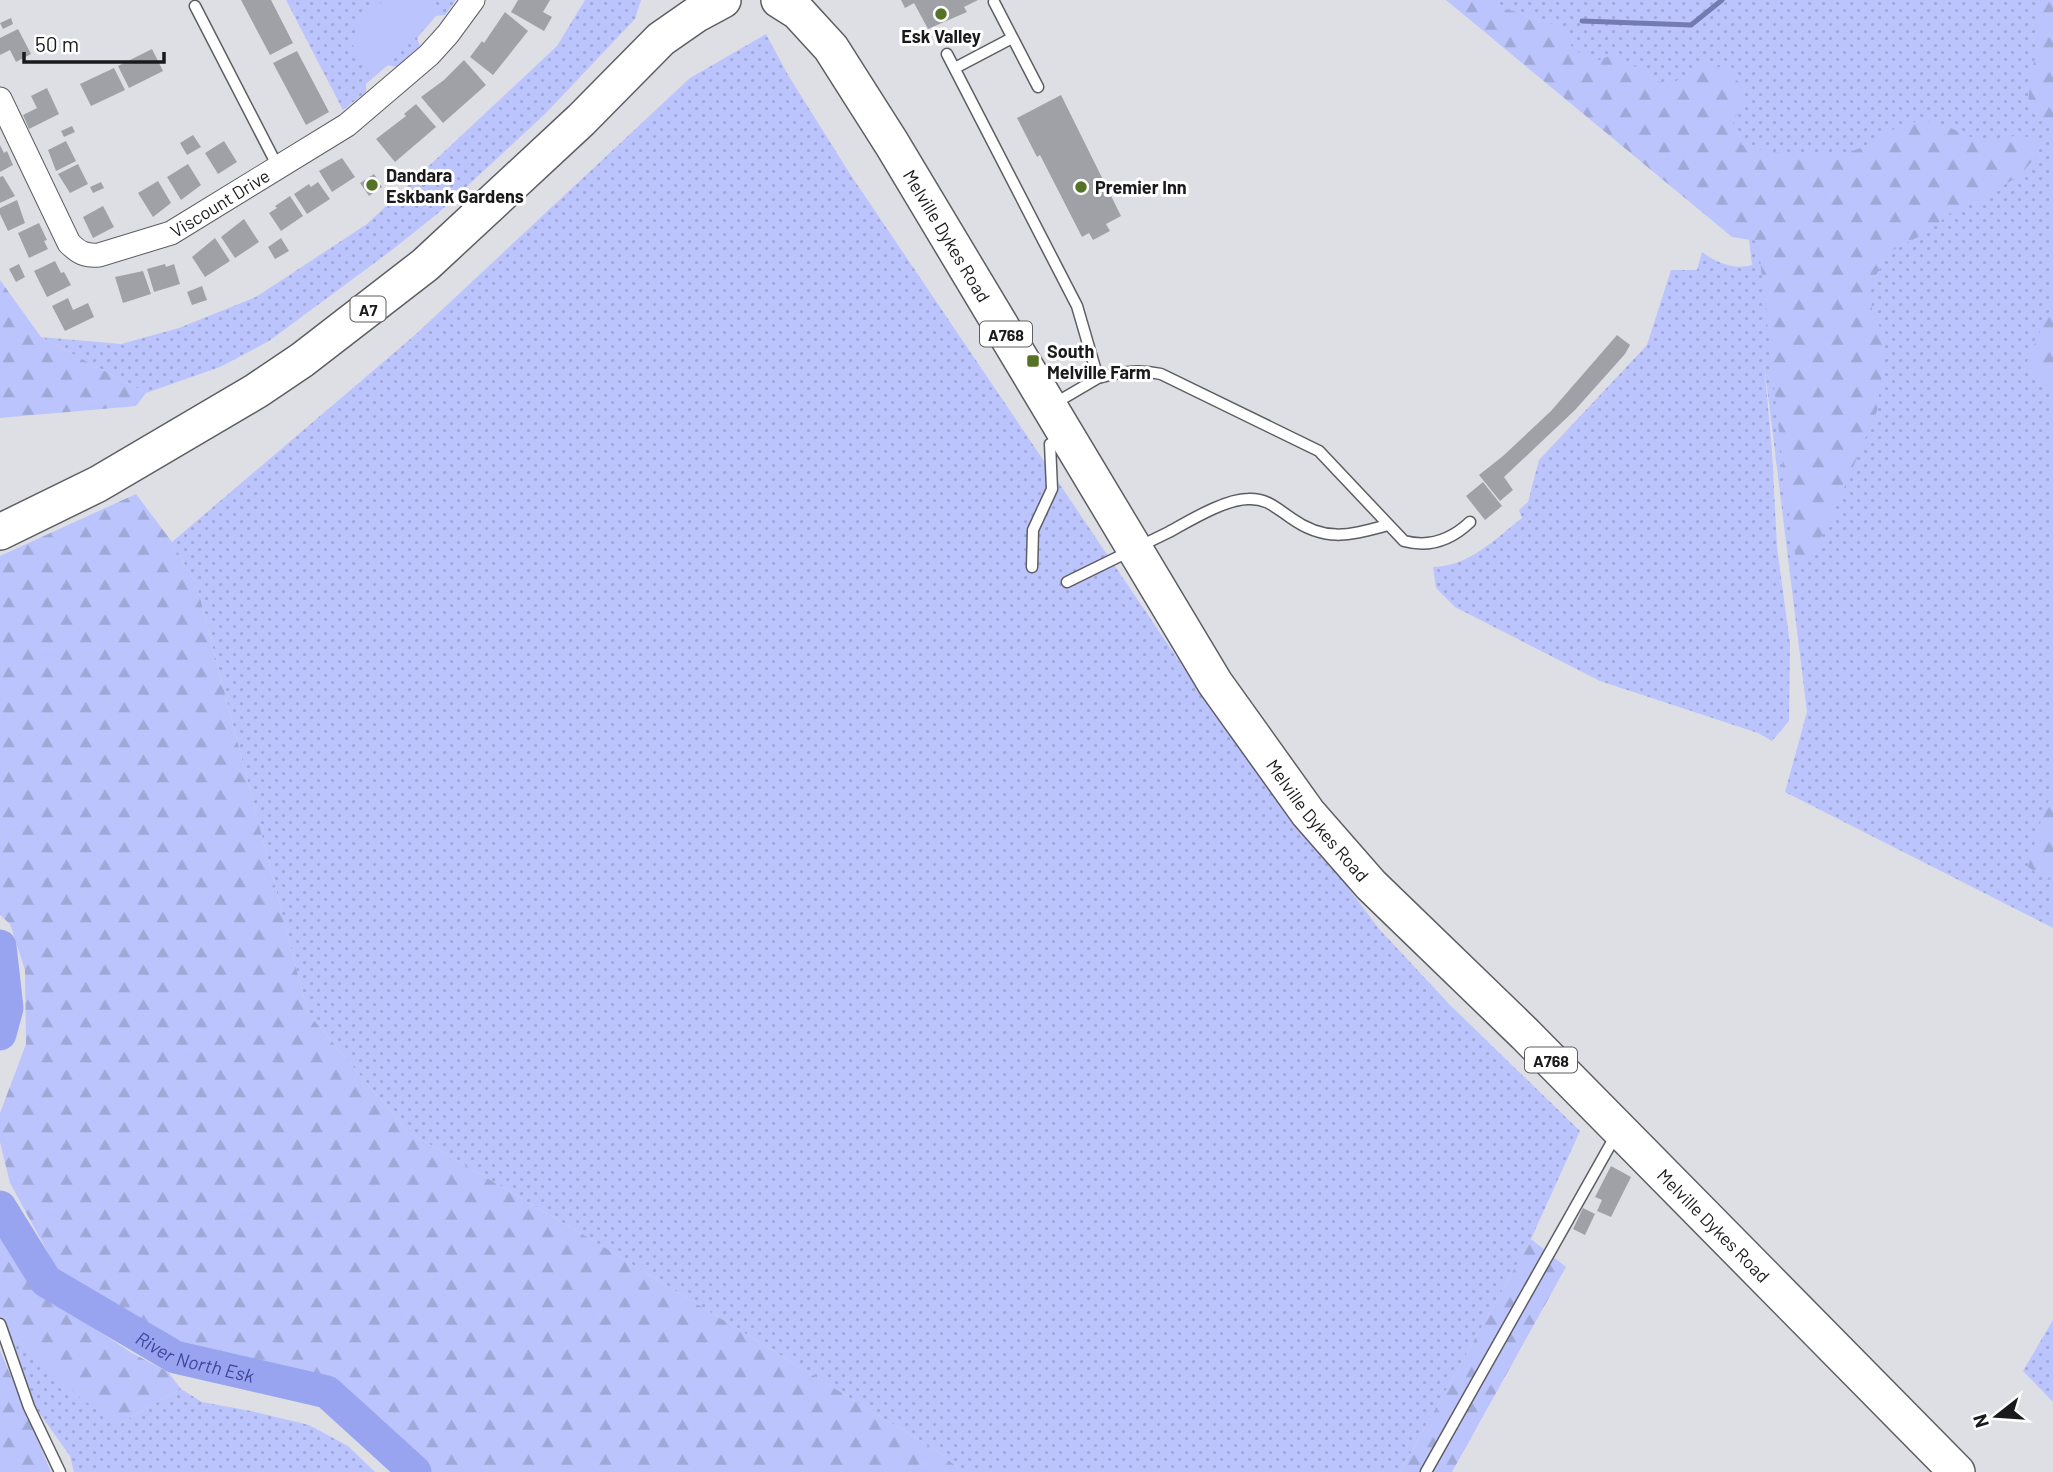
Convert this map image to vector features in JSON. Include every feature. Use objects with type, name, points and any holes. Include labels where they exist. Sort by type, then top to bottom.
[{"type":"main road","name":"A7","points":[[661,39],[682,0]]},
{"type":"main road","name":"A7","points":[[15,525],[98,484],[191,430],[302,360],[425,265],[581,120],[661,39],[723,0]]},
{"type":"main road","name":"Melville Dykes Road","points":[[779,0],[798,12],[831,48],[892,144],[1215,683],[1308,813],[1371,885],[1525,1034],[1957,1472]]},
{"type":"main road","name":"Melville Dykes Road","points":[[817,0],[831,48]]},
{"type":"street","name":"Viscount Drive","points":[[0,99],[69,243],[87,256],[99,255],[171,233],[347,125],[391,90],[442,41],[472,0]]},
{"type":"lane","points":[[993,2],[1038,87]]},
{"type":"lane","points":[[195,6],[278,167]]},
{"type":"lane","points":[[955,68],[1012,38]]},
{"type":"lane","points":[[947,54],[1077,306],[1098,378]]},
{"type":"lane","points":[[1032,567],[1033,530],[1052,489],[1050,444],[1058,421],[1098,378],[1121,372],[1143,370],[1161,374],[1319,451],[1404,541],[1416,544],[1440,541],[1455,536],[1470,522]]},
{"type":"lane","points":[[1067,582],[1226,505],[1247,498],[1271,502],[1307,528],[1324,533],[1345,536],[1388,525]]},
{"type":"lane","points":[[1426,1472],[1618,1130]]},
{"type":"lane","points":[[0,1324],[29,1407],[60,1472]]},
{"type":"green space","points":[[286,0],[456,0],[445,15],[436,16],[417,38],[420,46],[397,67],[388,65],[366,84],[366,92],[343,110]]},
{"type":"green space","points":[[384,0],[431,0],[433,13],[413,38],[375,71],[366,66],[352,44],[357,25]]},
{"type":"green space","points":[[585,0],[641,0],[635,19],[545,114],[437,214],[269,341],[220,367],[146,393],[41,337],[121,344],[179,328],[256,297],[367,224],[557,46]]},
{"type":"green space","points":[[1446,0],[1492,0],[1504,9],[1540,17],[1560,29],[1573,48],[1594,62],[1615,54],[1668,87],[1699,64],[1724,68],[1746,89],[1732,127],[1742,145],[1754,148],[1817,155],[1846,152],[1866,146],[1904,125],[1921,121],[1940,124],[1984,141],[1996,142],[2016,136],[2035,138],[2035,158],[2019,176],[1976,202],[1954,210],[1929,231],[1890,252],[1871,283],[1872,310],[1884,336],[1877,411],[1832,516],[1808,562],[1800,566],[1795,554],[1758,241],[1732,237]]},
{"type":"green space","points":[[1469,0],[2053,0],[2053,928],[1785,792],[1807,712],[1764,363],[1777,547],[1790,644],[1789,721],[1772,741],[1758,733],[1600,681],[1455,607],[1436,588],[1433,567],[1470,557],[1522,518],[1519,510],[1528,502],[1539,460],[1647,345],[1671,270],[1697,270],[1702,252],[1726,264],[1738,267],[1752,265],[1748,231]]},
{"type":"green space","points":[[2037,0],[2053,0],[2053,121],[2045,125],[2028,108],[2030,77],[2037,51]]},
{"type":"green space","points":[[766,34],[788,75],[850,174],[1198,689],[1380,930],[1450,1005],[1580,1131],[1531,1239],[1400,1472],[963,1472],[937,1451],[589,1238],[407,1131],[308,1013],[197,586],[172,542],[415,335],[690,78]]},
{"type":"green space","points":[[0,280],[41,337],[146,393],[136,406],[0,418]]},
{"type":"green space","points":[[2053,303],[2053,392],[2047,383],[2033,372],[2027,361]]},
{"type":"green space","points":[[136,494],[172,542],[197,586],[308,1013],[407,1131],[589,1238],[937,1451],[963,1472],[432,1472],[330,1382],[245,1358],[178,1347],[109,1311],[58,1271],[10,1183],[0,1142],[0,1113],[26,1044],[25,970],[10,924],[0,915],[0,556]]},
{"type":"green space","points":[[2053,790],[2053,879],[2047,880],[2028,867],[2041,820]]},
{"type":"green space","points":[[0,1226],[20,1265],[48,1298],[132,1353],[168,1372],[181,1389],[121,1423],[84,1401],[20,1341],[0,1334]]},
{"type":"green space","points":[[1531,1239],[1566,1267],[1452,1472],[1400,1472]]},
{"type":"green space","points":[[2053,1320],[2053,1402],[2023,1371]]},
{"type":"green space","points":[[10,1337],[20,1341],[121,1423],[181,1389],[202,1402],[309,1425],[348,1446],[375,1472],[74,1472],[70,1456],[35,1407]]},
{"type":"green space","points":[[0,1350],[51,1472],[0,1472]]},
{"type":"building","points":[[241,0],[271,0],[293,43],[270,55]]},
{"type":"building","points":[[518,0],[550,0],[543,12],[552,17],[544,31],[511,12]]},
{"type":"building","name":"Esk Valley","points":[[901,0],[978,0],[964,7],[967,12],[928,29],[914,3],[905,8]]},
{"type":"building","points":[[505,12],[528,31],[493,75],[470,57],[482,41],[484,43]]},
{"type":"building","points":[[11,18],[13,24],[3,29],[0,23]]},
{"type":"building","points":[[18,29],[31,54],[16,62],[10,50],[0,55],[0,38]]},
{"type":"building","points":[[152,49],[163,71],[129,88],[118,66]]},
{"type":"building","points":[[297,51],[329,112],[306,125],[273,63]]},
{"type":"building","points":[[464,60],[486,85],[443,123],[421,97],[444,80]]},
{"type":"building","points":[[114,68],[125,90],[91,106],[80,84]]},
{"type":"building","points":[[47,88],[59,114],[29,129],[23,115],[37,108],[31,96]]},
{"type":"building","name":"Premier Inn","points":[[1061,95],[1121,216],[1106,224],[1110,231],[1093,240],[1089,233],[1082,237],[1040,155],[1037,157],[1017,118]]},
{"type":"building","points":[[416,104],[436,127],[395,162],[376,139],[406,116],[404,114]]},
{"type":"building","points":[[72,126],[75,132],[64,137],[61,131]]},
{"type":"building","points":[[193,135],[201,147],[187,155],[180,143]]},
{"type":"building","points":[[66,141],[76,161],[56,171],[48,150]]},
{"type":"building","points":[[224,141],[237,162],[218,174],[205,153]]},
{"type":"building","points":[[0,145],[4,153],[7,151],[13,165],[0,172]]},
{"type":"building","points":[[342,158],[355,177],[332,192],[319,171]]},
{"type":"building","points":[[78,164],[88,184],[70,193],[58,174]]},
{"type":"building","points":[[188,164],[201,185],[181,200],[167,177]]},
{"type":"building","points":[[374,174],[382,187],[369,196],[360,183]]},
{"type":"building","points":[[3,176],[15,196],[0,203],[0,177]]},
{"type":"building","points":[[158,181],[171,203],[153,217],[138,193]]},
{"type":"building","points":[[101,182],[104,188],[93,193],[90,187]]},
{"type":"building","points":[[318,182],[330,199],[307,214],[294,194],[309,184],[311,187]]},
{"type":"building","points":[[290,196],[303,216],[281,231],[269,213]]},
{"type":"building","points":[[17,200],[25,223],[8,231],[0,208]]},
{"type":"building","points":[[103,206],[114,227],[93,238],[83,217]]},
{"type":"building","points":[[244,219],[259,242],[235,258],[221,237]]},
{"type":"building","points":[[39,223],[48,249],[29,258],[18,233]]},
{"type":"building","points":[[215,238],[230,261],[205,277],[192,257]]},
{"type":"building","points":[[281,238],[289,251],[275,259],[268,247]]},
{"type":"building","points":[[55,261],[71,285],[47,297],[34,271]]},
{"type":"building","points":[[19,264],[25,277],[16,282],[9,269]]},
{"type":"building","points":[[165,264],[166,267],[174,264],[180,284],[154,292],[147,269]]},
{"type":"building","points":[[143,271],[151,294],[123,303],[115,277]]},
{"type":"building","points":[[202,286],[207,300],[192,305],[187,292]]},
{"type":"building","points":[[68,298],[73,310],[88,303],[94,317],[65,331],[52,306]]},
{"type":"building","points":[[1617,335],[1630,345],[1625,354],[1575,410],[1504,477],[1513,490],[1500,501],[1479,475],[1551,411]]},
{"type":"building","points":[[1483,482],[1502,506],[1485,520],[1466,496]]},
{"type":"building","points":[[1611,1166],[1631,1177],[1611,1217],[1597,1211],[1602,1200],[1595,1197]]},
{"type":"building","points":[[1583,1208],[1595,1214],[1585,1235],[1573,1229]]},
{"type":"waterway","points":[[1582,21],[1691,25],[1722,0]]},
{"type":"waterway","name":"River North Esk","points":[[0,946],[7,1008],[0,1034]]},
{"type":"waterway","name":"River North Esk","points":[[0,1207],[46,1281],[175,1357],[327,1392],[415,1472]]},
{"type":"place","name":"Esk Valley","points":[[941,14]]},
{"type":"place","name":"Dandara Eskbank Gardens","points":[[372,185]]},
{"type":"place","name":"Premier Inn","points":[[1081,187]]},
{"type":"place","name":"South Melville Farm","points":[[1033,361]]}]
